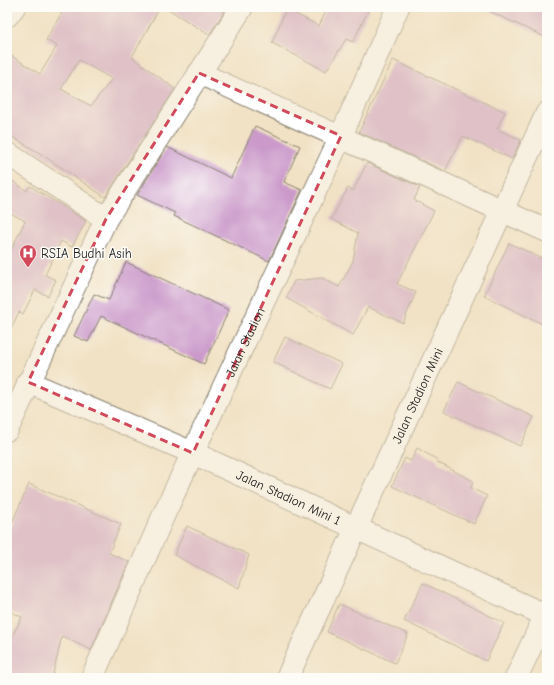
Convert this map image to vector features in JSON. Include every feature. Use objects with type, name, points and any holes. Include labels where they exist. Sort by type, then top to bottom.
[{"type":"street","points":[[7,16],[14,7]]},
{"type":"street","points":[[7,430],[28,382],[106,220],[199,72],[242,7]]},
{"type":"street","name":"Jalan Stadion","points":[[92,678],[193,452],[341,136],[398,7]]},
{"type":"street","points":[[199,72],[547,231]]},
{"type":"street","name":"Jalan Stadion Mini","points":[[287,678],[547,113]]},
{"type":"street","points":[[7,153],[106,220]]},
{"type":"street","name":"Jalan Stadion Mini 1","points":[[28,382],[193,452],[355,528],[546,614]]},
{"type":"street","points":[[516,678],[546,614]]},
{"type":"highlighted area","points":[[199,73],[341,136],[193,453],[28,382],[106,219]]},
{"type":"building","points":[[65,7],[160,7],[132,57],[175,89],[105,197],[38,152],[7,134],[7,105],[13,95],[7,92],[7,53],[40,74],[57,46],[46,40]],"holes":[[[79,60],[112,79],[91,106],[61,89]]]},
{"type":"building","points":[[165,7],[227,7],[209,35]]},
{"type":"building","points":[[328,7],[370,7],[353,42],[346,39],[326,71],[272,43],[286,9],[319,26]]},
{"type":"building","points":[[480,7],[547,7],[547,38]]},
{"type":"building","points":[[393,60],[505,112],[497,129],[521,140],[512,159],[463,136],[445,171],[359,132]]},
{"type":"building","points":[[255,126],[300,146],[284,182],[302,190],[269,261],[174,216],[175,213],[137,195],[167,147],[231,178]]},
{"type":"building","points":[[367,163],[420,187],[414,200],[434,211],[397,284],[416,292],[403,323],[368,307],[353,335],[286,298],[294,281],[322,278],[339,287],[353,261],[358,233],[331,219],[348,188],[353,191]]},
{"type":"building","points":[[7,177],[27,191],[30,186],[86,221],[72,247],[61,241],[45,275],[56,280],[48,296],[35,290],[23,314],[19,312],[7,337],[7,259],[25,221],[7,211]]},
{"type":"building","points":[[509,243],[547,261],[547,326],[484,296]]},
{"type":"building","points":[[126,262],[229,310],[204,364],[101,316],[88,342],[74,336],[94,294],[109,300]]},
{"type":"building","points":[[285,337],[342,364],[330,389],[273,362]]},
{"type":"building","points":[[458,382],[534,417],[520,446],[444,411]]},
{"type":"building","points":[[417,448],[438,460],[437,462],[473,481],[471,488],[487,496],[474,524],[392,486],[405,458],[411,461]]},
{"type":"building","points":[[29,484],[121,524],[109,553],[129,562],[91,650],[62,636],[52,678],[7,678],[7,646],[22,617],[7,610],[7,534]]},
{"type":"building","points":[[187,526],[249,555],[239,588],[174,555]]},
{"type":"building","points":[[423,583],[504,623],[486,661],[404,621]]},
{"type":"building","points":[[339,604],[408,634],[395,663],[327,632]]},
{"type":"place","name":"RSIA Budhi Asih","points":[[28,268]]}]
